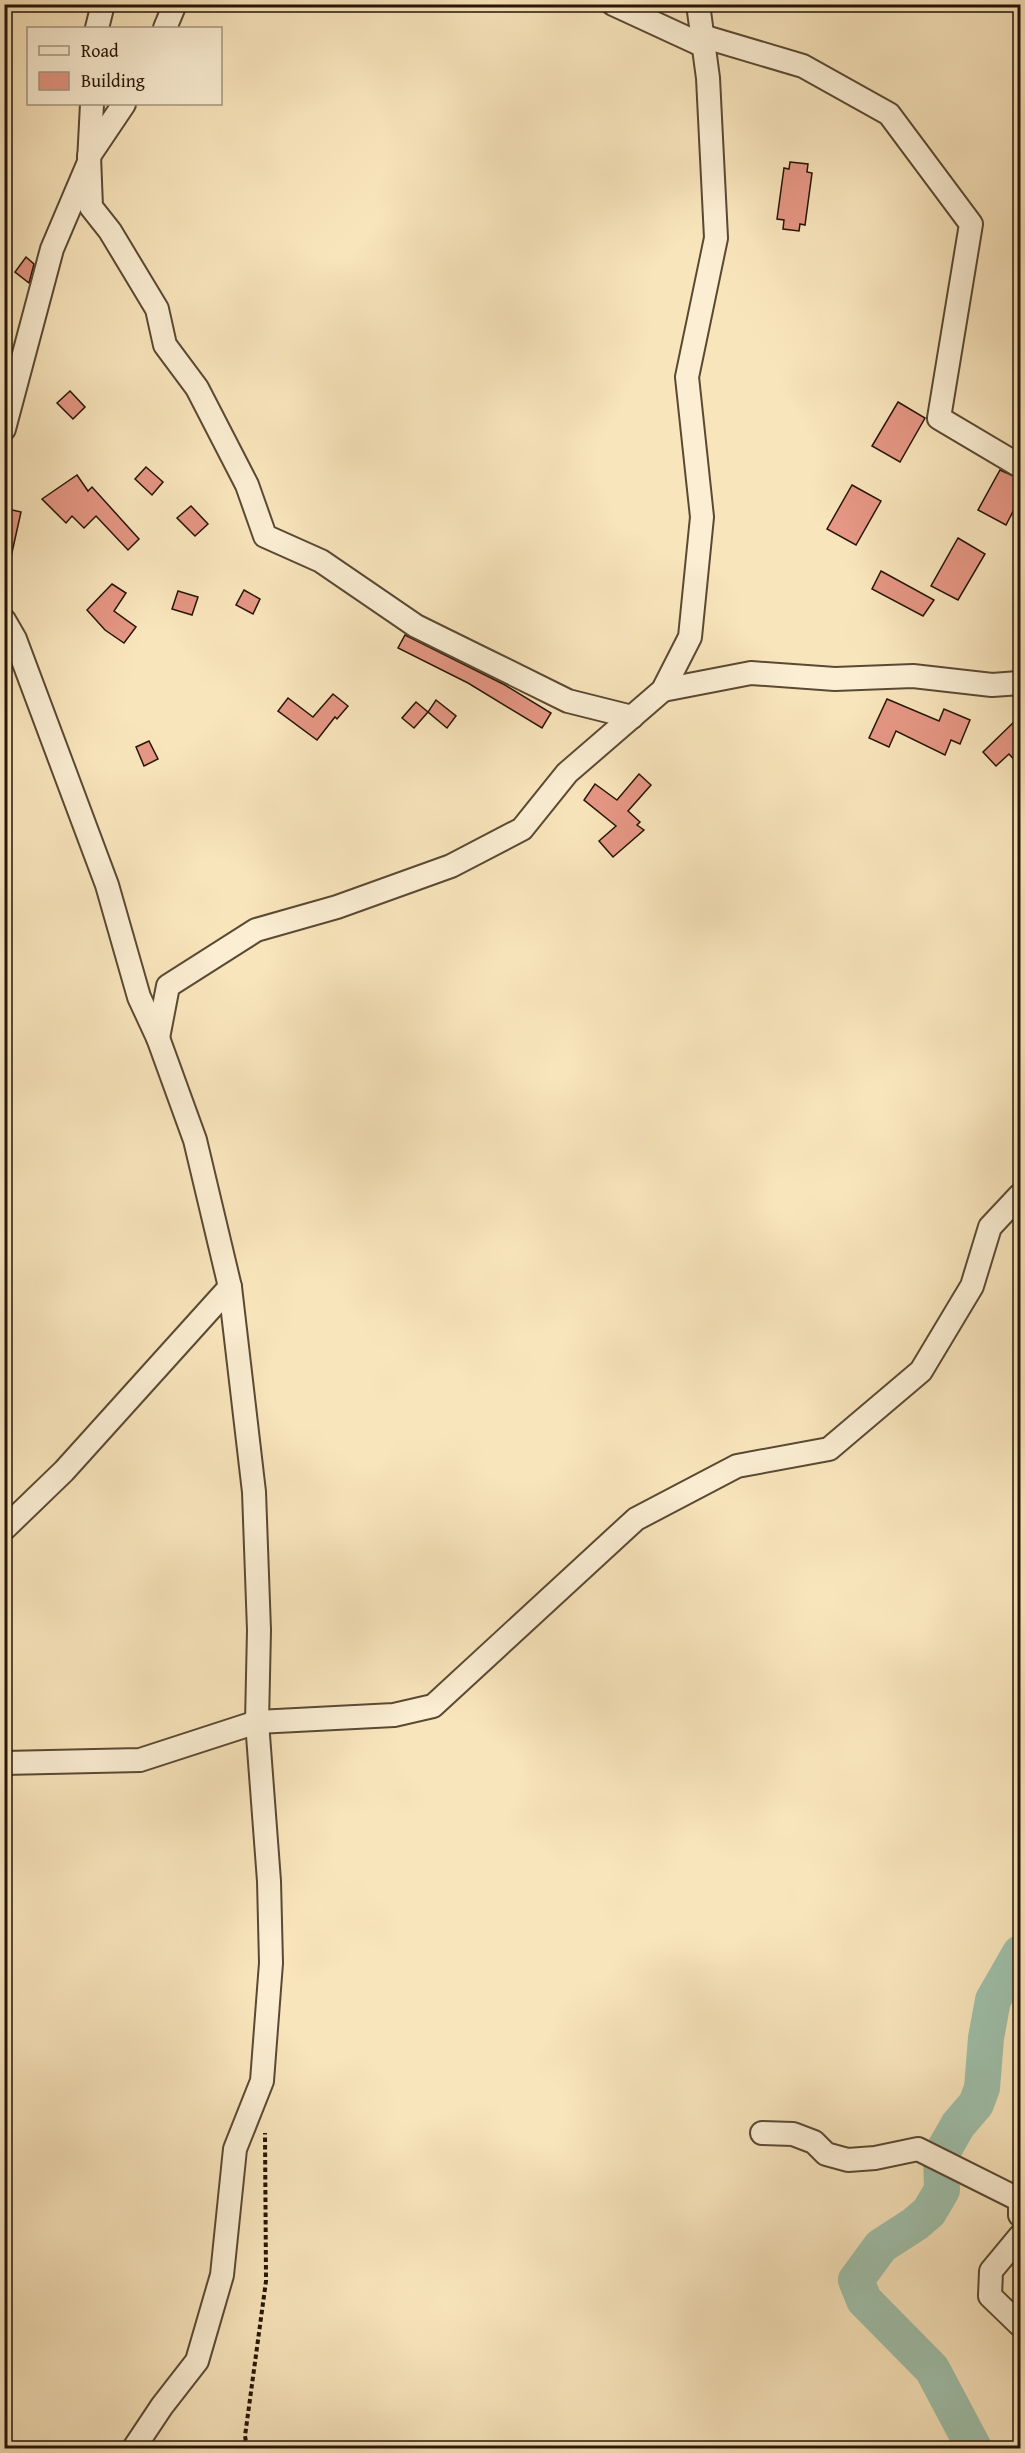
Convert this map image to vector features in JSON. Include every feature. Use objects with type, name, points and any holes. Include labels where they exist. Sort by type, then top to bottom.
[{"type":"street","points":[[97,27],[103,4]]},
{"type":"street","points":[[165,27],[175,4]]},
{"type":"street","points":[[613,4],[703,41],[803,66],[890,114],[971,225],[939,418],[1020,466]]},
{"type":"street","points":[[158,1038],[168,986],[256,930],[337,907],[451,866],[522,829],[567,773],[663,690],[690,637],[702,517],[687,377],[716,238],[708,78],[698,4]]},
{"type":"street","points":[[4,429],[52,249],[89,162],[92,105]]},
{"type":"street","points":[[123,105],[89,156],[91,207],[110,231],[157,309],[165,345],[197,388],[247,485],[265,536],[321,561],[416,626],[568,701],[632,717]]},
{"type":"street","points":[[4,620],[15,639],[107,885],[139,997],[158,1038],[195,1140],[230,1287],[254,1492],[259,1630],[257,1722],[269,1881],[271,1963],[262,2081],[235,2149],[222,2275],[197,2361],[162,2406],[134,2448]]},
{"type":"street","points":[[663,690],[751,673],[835,679],[913,676],[992,685],[1020,683]]},
{"type":"street","points":[[4,1763],[140,1760],[257,1722],[394,1715],[433,1706],[636,1519],[737,1466],[829,1449],[921,1371],[972,1286],[990,1227],[1020,1195]]},
{"type":"street","points":[[4,1529],[64,1471],[230,1287]]},
{"type":"street","points":[[762,2133],[793,2134],[814,2142],[826,2154],[848,2160],[874,2158],[918,2149],[1020,2200],[1020,2215]]},
{"type":"street","points":[[1020,2236],[991,2271],[990,2296],[1020,2325]]},
{"type":"path","points":[[247,2448],[245,2436],[266,2281],[265,2126]]},
{"type":"building","points":[[790,162],[808,164],[807,172],[812,173],[805,225],[800,224],[799,231],[783,229],[784,220],[777,219],[784,168],[789,169]]},
{"type":"building","points":[[26,257],[34,264],[29,283],[15,272]]},
{"type":"building","points":[[70,391],[85,407],[73,419],[57,403]]},
{"type":"building","points":[[898,402],[925,418],[900,462],[872,446]]},
{"type":"building","points":[[146,467],[163,482],[152,495],[135,479]]},
{"type":"building","points":[[1000,470],[1020,479],[1020,498],[1006,525],[978,510]]},
{"type":"building","points":[[77,475],[88,491],[92,487],[139,539],[128,550],[96,516],[84,528],[72,516],[66,523],[42,499]]},
{"type":"building","points":[[852,485],[881,501],[856,545],[827,529]]},
{"type":"building","points":[[191,506],[208,524],[195,536],[177,518]]},
{"type":"building","points":[[4,508],[21,512],[11,557],[4,557]]},
{"type":"building","points":[[958,538],[985,554],[958,600],[931,586]]},
{"type":"building","points":[[881,571],[934,600],[923,616],[872,589]]},
{"type":"building","points":[[112,584],[126,593],[114,611],[136,627],[124,643],[105,630],[87,610]]},
{"type":"building","points":[[244,590],[260,599],[253,614],[236,605]]},
{"type":"building","points":[[178,591],[198,597],[192,615],[172,609]]},
{"type":"building","points":[[405,635],[505,685],[551,713],[542,728],[468,683],[398,648]]},
{"type":"building","points":[[333,694],[348,706],[337,719],[335,717],[317,740],[278,711],[288,698],[313,717]]},
{"type":"building","points":[[887,699],[939,721],[944,709],[970,720],[960,744],[951,740],[945,755],[896,731],[889,747],[869,738]]},
{"type":"building","points":[[436,700],[456,716],[447,728],[428,712]]},
{"type":"building","points":[[416,702],[428,712],[414,728],[402,718]]},
{"type":"building","points":[[1020,716],[1020,766],[1009,754],[996,766],[983,752]]},
{"type":"building","points":[[149,741],[158,759],[144,766],[136,747]]},
{"type":"building","points":[[639,774],[651,785],[628,811],[640,822],[637,825],[644,830],[613,857],[599,841],[616,826],[584,800],[595,784],[617,800]]},
{"type":"waterway","points":[[974,2448],[932,2369],[864,2300],[856,2280],[881,2246],[929,2212],[942,2190],[941,2155],[958,2125],[976,2104],[982,2088],[986,2038],[993,2000],[1020,1953]]}]
